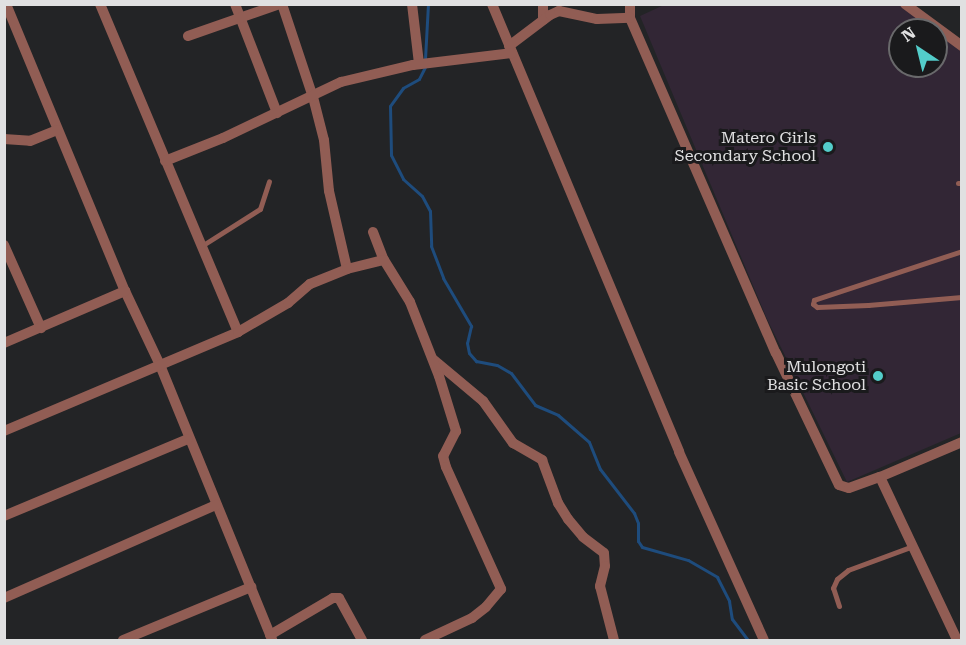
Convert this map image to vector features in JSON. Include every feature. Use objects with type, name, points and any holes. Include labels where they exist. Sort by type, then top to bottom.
[{"type":"street","points":[[6,4],[125,291],[160,364],[188,439],[271,638],[333,598],[339,598],[362,640]]},
{"type":"street","points":[[100,4],[238,332]]},
{"type":"street","points":[[235,4],[277,113]]},
{"type":"street","points":[[188,36],[281,4],[313,97],[328,157],[326,170],[329,191],[347,268]]},
{"type":"street","points":[[412,4],[418,64]]},
{"type":"street","points":[[492,4],[675,441],[764,640]]},
{"type":"street","points":[[543,4],[543,21]]},
{"type":"street","points":[[630,4],[630,18],[776,353],[839,484],[849,488],[962,442]]},
{"type":"street","points":[[905,4],[962,46]]},
{"type":"street","points":[[165,161],[313,97],[340,82],[418,64],[510,49],[543,21],[559,11],[597,19],[630,18]]},
{"type":"street","points":[[4,139],[30,141],[57,130]]},
{"type":"street","points":[[373,232],[384,260],[410,302],[433,360],[456,431],[443,456],[501,589],[486,607],[472,618],[425,640]]},
{"type":"street","points":[[4,245],[41,328]]},
{"type":"street","points":[[4,431],[238,332],[288,303],[310,284],[347,268],[384,260]]},
{"type":"street","points":[[4,344],[125,291]]},
{"type":"street","points":[[433,360],[483,401],[513,442],[542,460],[558,503],[568,519],[583,537],[604,553],[605,567],[600,586],[614,640]]},
{"type":"street","points":[[4,516],[188,439]]},
{"type":"street","points":[[880,477],[957,640]]},
{"type":"street","points":[[4,598],[216,505]]},
{"type":"street","points":[[123,640],[250,587]]},
{"type":"lane","points":[[203,245],[260,209],[269,180]]},
{"type":"lane","points":[[962,251],[814,300],[813,304],[817,307],[962,297]]},
{"type":"lane","points":[[839,606],[833,588],[837,579],[848,570],[913,546]]},
{"type":"shaded area","name":"Matero Girls Secondary School","points":[[666,4],[900,5],[918,18],[888,18],[888,78],[948,78],[948,40],[961,50],[961,433],[847,482],[767,319],[640,16]]},
{"type":"waterway","points":[[425,59],[428,4]]},
{"type":"waterway","points":[[425,67],[419,79],[403,88],[390,106],[391,155],[403,179],[422,196],[430,211],[431,246],[443,278],[471,326],[467,343],[469,353],[476,361],[497,365],[511,373],[535,405],[558,415],[589,442],[600,469],[634,513],[638,523],[638,541],[642,547],[688,560],[717,577],[729,601],[732,619],[748,640]]},
{"type":"place","name":"Matero Girls Secondary School","points":[[828,147]]},
{"type":"place","name":"Mulongoti Basic School","points":[[878,376]]}]
